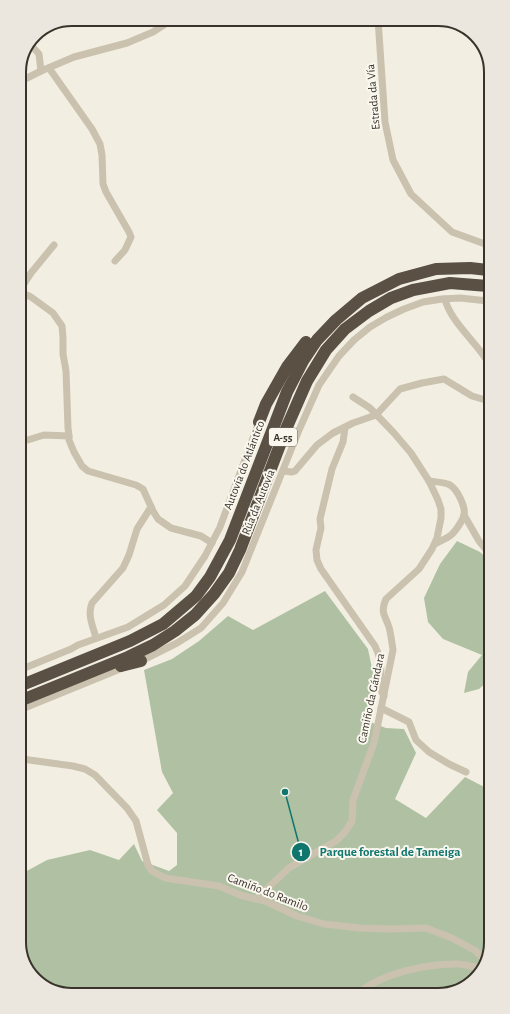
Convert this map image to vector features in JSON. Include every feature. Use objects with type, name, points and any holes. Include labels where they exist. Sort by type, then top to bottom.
[{"type":"highway","name":"Autovía do Atlántico","points":[[26,683],[130,641],[162,624],[196,596],[210,577],[230,540],[287,392],[303,361],[317,340],[336,320],[362,298],[399,279],[436,269],[470,268],[484,270]]},
{"type":"highway","name":"A-55","points":[[26,699],[128,657],[153,645],[175,631],[195,615],[214,594],[229,573],[240,550],[286,429],[308,381],[326,350],[345,329],[391,298],[413,290],[450,284],[484,286]]},
{"type":"highway","points":[[258,422],[266,404],[287,367],[316,329],[338,310],[362,298]]},
{"type":"highway","points":[[75,678],[141,661]]},
{"type":"street","points":[[26,78],[74,57],[147,35],[162,26]]},
{"type":"street","name":"Estrada da Vía","points":[[378,26],[385,122],[393,160],[411,194],[452,232],[484,244]]},
{"type":"street","points":[[33,48],[39,54],[41,71]]},
{"type":"street","points":[[49,68],[92,129],[100,144],[103,184],[131,237],[125,250],[115,261]]},
{"type":"street","points":[[26,281],[54,245]]},
{"type":"street","points":[[26,294],[53,313],[62,326],[62,354],[66,371],[69,440],[82,466],[88,471],[136,485],[142,489],[158,520],[171,528],[201,536],[212,543]]},
{"type":"street","name":"Rúa da Autovía","points":[[26,708],[141,661],[177,643],[201,628],[223,603],[242,572],[299,430],[319,385],[339,356],[370,327],[404,309],[423,302],[445,299],[460,298],[484,301]]},
{"type":"street","points":[[445,299],[446,305],[451,314],[484,354]]},
{"type":"street","points":[[283,471],[295,471],[317,445],[333,433],[376,415],[400,389],[444,379],[472,396],[484,400]]},
{"type":"street","name":"Camiño da Gándara","points":[[256,899],[289,868],[336,841],[345,832],[352,821],[353,800],[374,743],[393,650],[389,627],[383,614],[384,605],[386,599],[420,569],[437,538],[441,518],[441,508],[429,481],[410,453],[394,433],[370,408],[353,397]]},
{"type":"street","points":[[26,667],[78,645],[128,627],[164,605],[185,586],[205,556],[220,526],[258,422]]},
{"type":"street","points":[[345,428],[342,442],[332,469],[320,519],[321,528],[316,550],[317,560],[321,569],[375,646],[380,658],[380,690],[384,696]]},
{"type":"street","points":[[26,440],[44,435],[69,436]]},
{"type":"street","points":[[429,481],[444,483],[451,486],[460,496],[464,508],[464,515],[459,526],[452,535],[434,544]]},
{"type":"street","points":[[96,638],[90,617],[92,603],[123,568],[129,555],[137,529],[151,507]]},
{"type":"street","points":[[464,515],[484,547]]},
{"type":"street","points":[[381,708],[409,722],[416,740],[429,752],[466,772]]},
{"type":"street","name":"Camiño do Ramilo","points":[[26,760],[73,766],[85,769],[95,775],[127,808],[136,821],[148,865],[152,870],[165,878],[219,886],[240,895],[265,901],[297,916],[324,924],[360,928],[426,928],[452,938],[476,951],[481,957]]},
{"type":"street","points":[[365,988],[368,985],[397,973],[433,966],[457,964],[476,968]]},
{"type":"green space","points":[[457,541],[480,552],[484,556],[484,684],[479,689],[464,693],[468,672],[482,655],[443,639],[428,622],[424,598],[440,564]]},
{"type":"green space","points":[[325,591],[368,649],[373,673],[375,696],[370,722],[386,728],[404,729],[416,753],[395,799],[426,818],[465,777],[484,787],[484,948],[481,960],[473,972],[456,985],[438,988],[69,988],[54,985],[44,979],[35,970],[29,960],[26,942],[26,871],[47,860],[90,850],[119,860],[134,844],[142,861],[169,871],[177,865],[177,833],[157,810],[173,793],[162,772],[144,670],[172,659],[199,641],[228,616],[253,630]]},
{"type":"place","name":"Parque forestal de Tameiga","points":[[285,792]]}]
